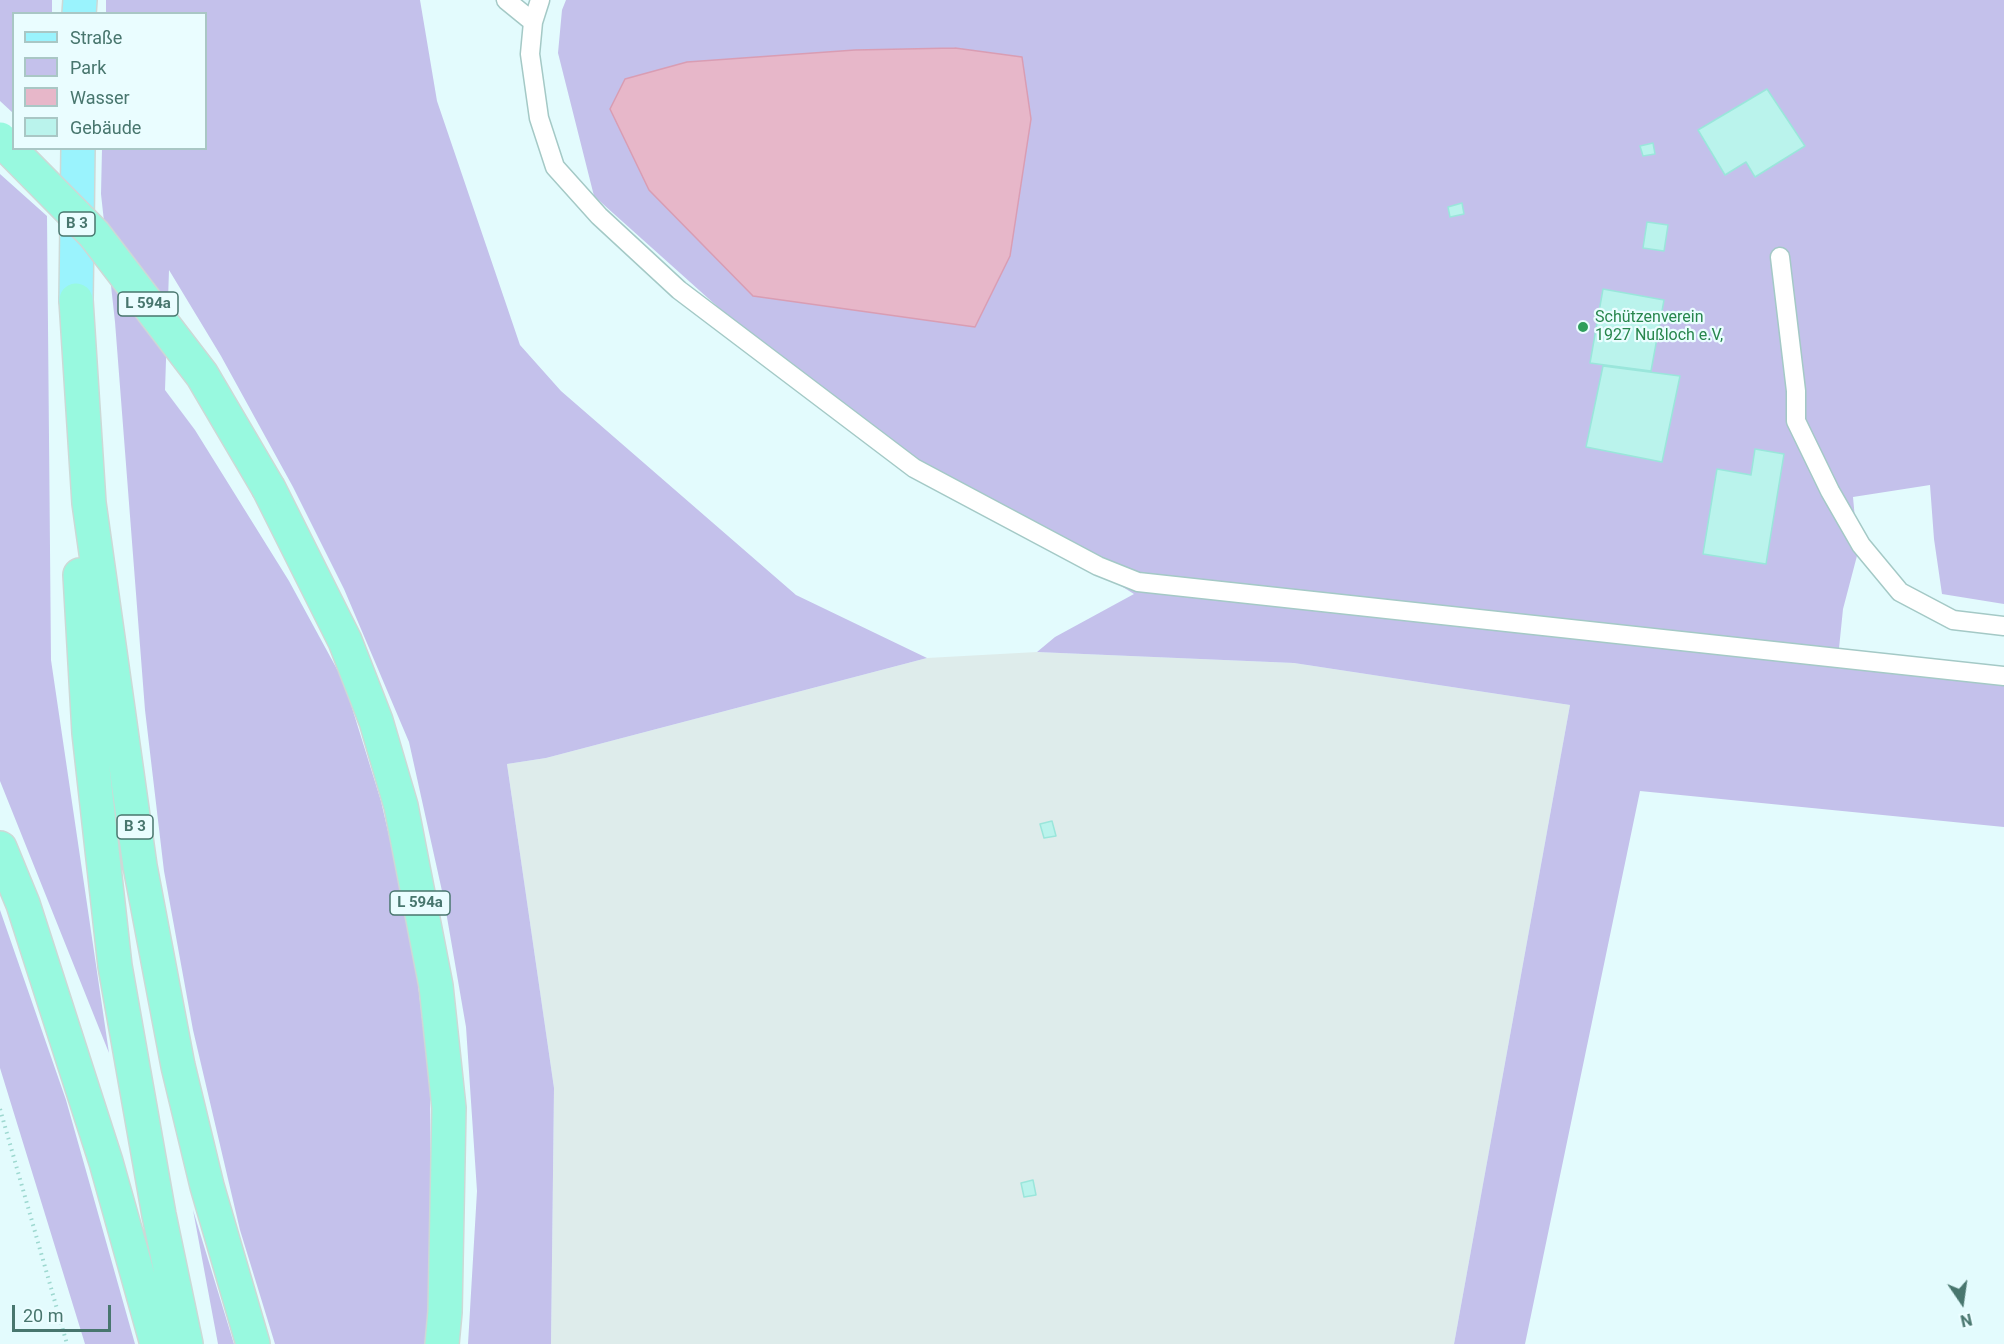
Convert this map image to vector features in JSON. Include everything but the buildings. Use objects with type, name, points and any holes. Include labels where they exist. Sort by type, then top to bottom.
[{"type":"highway","name":"L 594a","points":[[0,139],[94,234],[202,375],[269,489],[345,641],[376,721],[400,806],[436,986],[449,1108],[445,1312],[442,1344]]},
{"type":"highway","name":"B 3","points":[[76,300],[76,506],[89,734],[115,966],[159,1215],[186,1344]]},
{"type":"highway","name":"B 3","points":[[76,300],[90,503],[140,866],[178,1066],[207,1186],[253,1344]]},
{"type":"highway","points":[[0,848],[23,904],[106,1162],[157,1344]]},
{"type":"main road","name":"B 3","points":[[76,300],[78,150]]},
{"type":"lane","points":[[506,0],[533,22]]},
{"type":"lane","points":[[540,0],[533,22],[530,54],[539,118],[555,167],[599,216],[679,290],[914,468],[1098,566],[1138,582],[2004,676]]},
{"type":"lane","points":[[1780,257],[1796,391],[1796,421],[1830,491],[1861,545],[1900,592],[1953,620],[2004,626]]},
{"type":"path","points":[[0,1109],[67,1344]]},
{"type":"shaded area","points":[[1037,652],[1294,663],[1570,705],[1454,1344],[551,1344],[554,1088],[507,764],[546,758],[927,658]]},
{"type":"green space","points":[[0,0],[52,0],[52,12],[12,12],[12,112],[0,101]]},
{"type":"green space","points":[[106,0],[420,0],[437,101],[520,345],[561,391],[796,595],[927,658],[546,758],[507,764],[554,1088],[551,1344],[468,1344],[477,1191],[466,1027],[444,900],[409,742],[344,589],[293,487],[221,356],[169,270],[165,390],[195,430],[289,581],[344,682],[381,801],[413,940],[430,1089],[432,1301],[426,1344],[275,1344],[240,1230],[193,1030],[164,871],[145,710],[115,322],[101,194],[102,150],[207,150],[207,12],[106,12]]},
{"type":"green space","points":[[566,0],[2004,0],[2004,604],[1942,594],[1934,539],[1930,485],[1853,497],[1858,552],[1843,609],[1837,668],[2004,682],[2004,827],[1640,791],[1525,1344],[1454,1344],[1570,705],[1294,663],[1037,652],[1055,637],[1134,594],[922,462],[738,325],[594,196],[558,53],[562,10]],"holes":[[[955,48],[1022,57],[1031,119],[1010,256],[975,327],[855,50]]]},
{"type":"green space","points":[[0,174],[47,216],[51,660],[109,1053],[0,781]]},
{"type":"green space","points":[[0,910],[66,1100],[135,1344],[85,1344],[0,1068]]},
{"type":"green space","points":[[193,1210],[234,1344],[218,1344]]},
{"type":"water","points":[[955,48],[1022,57],[1031,119],[1010,256],[975,327],[753,296],[649,190],[610,109],[625,79],[687,62],[855,50]]},
{"type":"place","name":"Schützenverein 1927 Nußloch e.V,","points":[[1583,327]]}]
